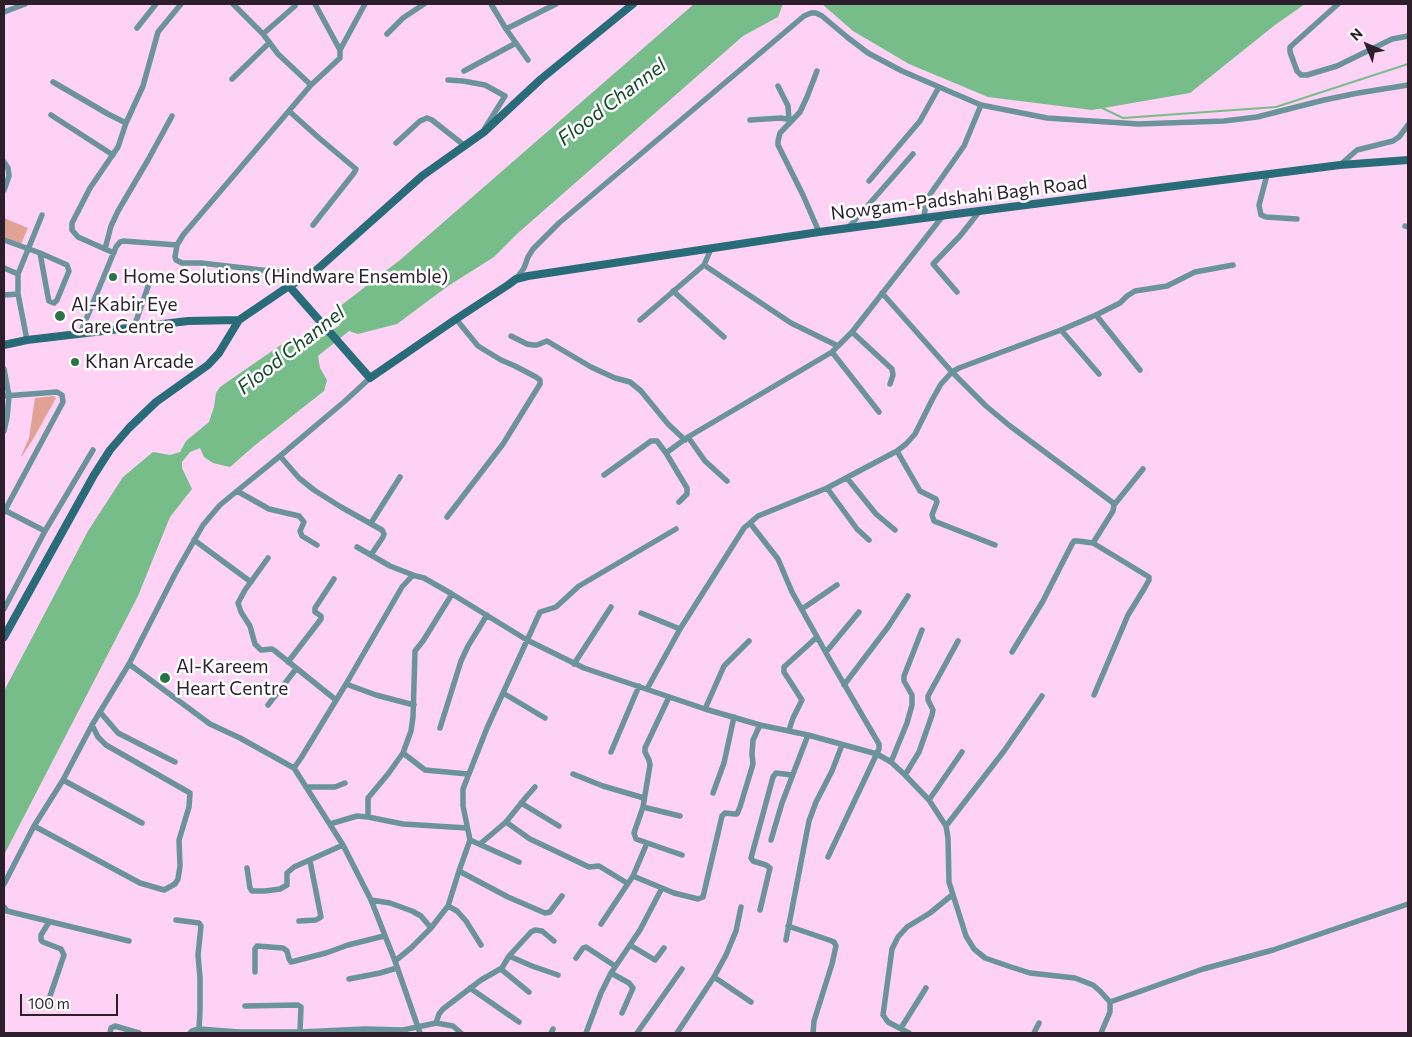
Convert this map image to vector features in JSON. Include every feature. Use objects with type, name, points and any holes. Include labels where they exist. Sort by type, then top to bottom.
[{"type":"main road","points":[[4,637],[84,492],[110,450],[129,428],[156,402],[208,365],[219,353],[239,320],[289,286],[312,274],[422,176],[483,132],[541,79],[633,4]]},
{"type":"main road","name":"Nowgam-Padshahi Bagh Road","points":[[516,279],[848,228],[1340,166],[1408,160]]},
{"type":"main road","points":[[289,286],[370,378],[516,279]]},
{"type":"main road","points":[[4,345],[27,340],[188,321],[239,320]]},
{"type":"street","points":[[4,12],[25,4]]},
{"type":"street","points":[[137,28],[156,4]]},
{"type":"street","points":[[114,253],[78,237],[74,234],[71,227],[72,223],[90,188],[113,155],[120,141],[143,86],[158,32],[181,4]]},
{"type":"street","points":[[233,4],[264,34],[278,54],[311,85]]},
{"type":"street","points":[[279,272],[201,263],[182,263],[175,258],[177,245],[183,234],[311,85],[339,60],[340,50],[315,4]]},
{"type":"street","points":[[340,50],[365,4]]},
{"type":"street","points":[[387,34],[403,18],[424,4]]},
{"type":"street","points":[[491,4],[528,60]]},
{"type":"street","points":[[506,29],[556,4]]},
{"type":"street","points":[[1338,4],[1290,46],[1290,52],[1297,71],[1301,75],[1307,76],[1337,66],[1392,39],[1408,36]]},
{"type":"street","points":[[264,34],[295,6]]},
{"type":"street","points":[[516,279],[524,268],[533,249],[559,223],[808,14],[819,14],[868,53],[902,71],[981,105],[1047,118],[1138,124],[1257,118],[1332,98],[1408,84]]},
{"type":"street","points":[[232,79],[269,43]]},
{"type":"street","points":[[464,71],[516,43]]},
{"type":"street","points":[[817,71],[800,112],[791,119],[780,133],[778,145],[819,232]]},
{"type":"street","points":[[448,80],[485,85],[505,96],[483,132]]},
{"type":"street","points":[[53,82],[126,123]]},
{"type":"street","points":[[778,86],[788,106],[791,119]]},
{"type":"street","points":[[869,181],[920,121],[939,87]]},
{"type":"street","points":[[924,218],[926,202],[930,192],[964,146],[981,105]]},
{"type":"street","points":[[289,111],[356,168],[313,225]]},
{"type":"street","points":[[51,115],[113,155]]},
{"type":"street","points":[[105,249],[111,226],[118,211],[172,116]]},
{"type":"street","points":[[396,143],[420,121],[427,118],[465,146]]},
{"type":"street","points":[[750,120],[791,119]]},
{"type":"street","points":[[1340,166],[1357,150],[1393,141],[1408,125]]},
{"type":"street","points":[[848,228],[913,154]]},
{"type":"street","points":[[4,162],[8,168],[9,176],[4,190]]},
{"type":"street","points":[[1267,175],[1259,205],[1261,215],[1297,219]]},
{"type":"street","points":[[957,292],[933,264],[960,236],[979,212]]},
{"type":"street","points":[[27,340],[18,294],[18,274],[42,215]]},
{"type":"street","points":[[666,453],[686,438],[832,352],[852,332],[942,217]]},
{"type":"street","points":[[4,240],[40,252],[64,263],[68,267],[69,271],[54,303],[48,300],[40,252]]},
{"type":"street","points":[[80,334],[118,244],[123,241],[177,245]]},
{"type":"street","points":[[640,320],[704,265],[711,249]]},
{"type":"street","points":[[648,689],[680,629],[738,537],[750,523],[763,514],[827,488],[897,451],[912,439],[941,384],[952,372],[1096,315],[1120,303],[1135,291],[1167,286],[1195,272],[1233,264]]},
{"type":"street","points":[[704,265],[791,323],[838,346]]},
{"type":"street","points":[[4,268],[18,274]]},
{"type":"street","points":[[134,327],[151,278]]},
{"type":"street","points":[[673,291],[724,337]]},
{"type":"street","points":[[882,293],[966,387],[998,416],[1097,490],[1114,505]]},
{"type":"street","points":[[4,295],[18,294]]},
{"type":"street","points":[[1096,315],[1140,370]]},
{"type":"street","points":[[447,517],[504,444],[540,384],[540,380],[536,377],[501,360],[478,346],[456,319]]},
{"type":"street","points":[[1061,330],[1099,374]]},
{"type":"street","points":[[852,332],[892,369],[893,373],[890,384]]},
{"type":"street","points":[[511,336],[533,345],[549,342],[590,368],[630,382],[668,424],[686,438],[701,456],[727,481]]},
{"type":"street","points":[[832,352],[878,412]]},
{"type":"street","points":[[4,369],[7,418],[4,431]]},
{"type":"street","points":[[4,884],[34,826],[63,780],[92,724],[129,664],[194,540],[213,514],[237,491],[370,378]]},
{"type":"street","points":[[6,396],[58,392],[62,395],[63,402],[4,510],[45,532]]},
{"type":"street","points":[[604,475],[651,441],[657,442],[666,453],[687,488],[687,494],[678,502]]},
{"type":"street","points":[[4,609],[45,532],[93,450]]},
{"type":"street","points":[[897,451],[920,491],[936,499],[937,502],[932,515],[934,520],[995,545]]},
{"type":"street","points":[[280,456],[299,478],[314,490],[341,508],[380,528],[384,534],[370,554]]},
{"type":"street","points":[[1093,543],[1114,511],[1114,505],[1144,470]]},
{"type":"street","points":[[370,523],[400,477]]},
{"type":"street","points":[[847,478],[876,514],[896,530]]},
{"type":"street","points":[[827,488],[857,529],[869,540]]},
{"type":"street","points":[[237,491],[269,509],[299,516],[304,522],[300,531],[302,536],[316,545]]},
{"type":"street","points":[[750,523],[778,559],[792,592],[844,686],[879,744],[877,754],[828,857]]},
{"type":"street","points":[[395,961],[431,928],[448,906],[458,871],[470,840],[462,794],[468,774],[542,610],[553,609],[579,586],[676,529]]},
{"type":"street","points":[[194,540],[251,582]]},
{"type":"street","points":[[1012,652],[1043,601],[1074,541],[1093,543],[1149,576],[1149,580],[1128,615],[1094,695]]},
{"type":"street","points":[[357,547],[390,566],[424,578],[527,640],[574,664],[705,709],[760,725],[789,730],[877,754],[890,762],[929,800],[946,826],[949,882],[969,943],[985,958],[1030,973],[1084,981],[1100,991],[1110,1002],[1110,1012],[1101,1033]]},
{"type":"street","points":[[268,558],[238,603],[241,612],[248,622],[255,644],[261,650],[272,649],[275,651],[336,700]]},
{"type":"street","points":[[294,768],[346,684],[402,587],[413,575]]},
{"type":"street","points":[[288,662],[321,619],[321,616],[315,612],[315,608],[334,579]]},
{"type":"street","points":[[802,609],[837,585]]},
{"type":"street","points":[[368,817],[368,798],[403,753],[411,731],[414,705],[415,651],[424,642],[452,594]]},
{"type":"street","points":[[844,686],[888,627],[908,596]]},
{"type":"street","points":[[574,664],[612,607]]},
{"type":"street","points":[[826,652],[859,612]]},
{"type":"street","points":[[641,613],[680,629]]},
{"type":"street","points":[[440,728],[460,661],[487,615]]},
{"type":"street","points":[[890,762],[907,723],[912,705],[912,695],[904,681],[904,676],[922,630]]},
{"type":"street","points":[[789,730],[802,700],[784,672],[784,667],[817,637]]},
{"type":"street","points":[[705,709],[724,666],[749,641]]},
{"type":"street","points":[[905,775],[919,752],[932,715],[933,710],[928,696],[958,641]]},
{"type":"street","points":[[129,664],[210,724],[240,738],[294,768],[343,845],[370,900],[398,968],[420,1033]]},
{"type":"street","points":[[268,705],[296,668]]},
{"type":"street","points":[[346,684],[376,695],[414,705]]},
{"type":"street","points":[[611,752],[639,686]]},
{"type":"street","points":[[503,693],[545,718]]},
{"type":"street","points":[[946,826],[1004,751],[1042,696]]},
{"type":"street","points":[[669,697],[645,748],[644,752],[650,765],[643,807],[634,833],[636,839],[682,855]]},
{"type":"street","points":[[100,712],[118,733],[175,762]]},
{"type":"street","points":[[713,793],[724,763],[734,717]]},
{"type":"street","points":[[34,826],[140,883],[158,890],[164,890],[175,884],[178,879],[180,866],[179,840],[189,807],[190,793],[106,745],[98,737],[92,724]]},
{"type":"street","points":[[633,876],[662,888],[695,898],[700,899],[703,897],[722,816],[725,813],[737,814],[740,807],[753,764],[753,740],[760,725]]},
{"type":"street","points":[[771,840],[792,775],[808,735]]},
{"type":"street","points":[[786,940],[809,820],[842,745]]},
{"type":"street","points":[[929,800],[962,752]]},
{"type":"street","points":[[403,753],[426,770],[468,774]]},
{"type":"street","points":[[760,910],[770,868],[751,858],[772,778],[776,773],[792,775]]},
{"type":"street","points":[[574,774],[603,786],[644,798]]},
{"type":"street","points":[[63,780],[142,823]]},
{"type":"street","points":[[306,787],[335,787],[345,783]]},
{"type":"street","points":[[480,844],[506,822],[536,786]]},
{"type":"street","points":[[521,803],[559,826]]},
{"type":"street","points":[[643,807],[680,816]]},
{"type":"street","points":[[330,824],[356,816],[394,823],[467,828]]},
{"type":"street","points":[[506,822],[530,839],[589,867],[599,866],[627,883]]},
{"type":"street","points":[[470,840],[519,862]]},
{"type":"street","points":[[601,924],[633,876],[648,843]]},
{"type":"street","points":[[246,868],[251,889],[254,892],[284,887],[286,885],[287,873],[290,870],[343,845]]},
{"type":"street","points":[[299,921],[316,920],[320,917],[310,861]]},
{"type":"street","points":[[458,871],[508,897],[546,913],[551,911],[562,896]]},
{"type":"street","points":[[586,1033],[601,993],[611,973],[640,930],[662,888]]},
{"type":"street","points":[[909,1033],[888,1022],[883,1012],[888,991],[891,956],[895,942],[907,927],[930,913],[952,894]]},
{"type":"street","points":[[370,900],[390,903],[412,911],[421,916],[431,928]]},
{"type":"street","points":[[1110,1002],[1203,969],[1273,950],[1408,904]]},
{"type":"street","points":[[448,906],[457,911],[466,921],[482,945]]},
{"type":"street","points":[[4,907],[7,911],[129,941]]},
{"type":"street","points":[[677,1033],[714,978],[732,942],[741,907]]},
{"type":"street","points":[[176,920],[199,922],[201,926],[198,955],[200,978],[199,1029]]},
{"type":"street","points":[[48,1002],[64,956],[61,949],[41,940],[41,936],[49,922]]},
{"type":"street","points":[[788,926],[834,942],[836,946],[814,1021],[813,1033]]},
{"type":"street","points":[[436,1023],[440,1012],[481,980],[500,969],[531,932],[535,930],[542,931],[554,941]]},
{"type":"street","points":[[255,972],[255,949],[257,946],[283,948],[287,951],[292,962],[326,954],[348,945],[384,936]]},
{"type":"street","points":[[630,945],[654,960],[664,948]]},
{"type":"street","points":[[576,958],[583,948],[586,947],[616,966]]},
{"type":"street","points":[[510,956],[558,975]]},
{"type":"street","points":[[348,979],[398,968]]},
{"type":"street","points":[[500,969],[529,992]]},
{"type":"street","points":[[637,1033],[682,969]]},
{"type":"street","points":[[611,973],[629,983],[633,988],[622,1013]]},
{"type":"street","points":[[714,978],[751,1002]]},
{"type":"street","points":[[470,988],[519,1022]]},
{"type":"street","points":[[901,1028],[926,988]]},
{"type":"street","points":[[246,1006],[298,1004],[301,1007],[300,1032]]},
{"type":"street","points":[[190,1033],[199,1029],[300,1032],[366,1029],[404,1030],[436,1023],[453,1026],[461,1033]]},
{"type":"street","points":[[1034,1033],[1039,1023]]},
{"type":"street","points":[[110,1033],[111,1028],[115,1026],[139,1033]]},
{"type":"shaded area","points":[[4,218],[28,228],[21,244],[4,238]]},
{"type":"shaded area","points":[[54,396],[56,398],[32,441],[21,456],[29,438],[35,398]]},
{"type":"water","name":"Flood Channel","points":[[694,4],[783,4],[778,17],[743,36],[518,233],[494,257],[448,286],[397,324],[358,334],[349,331],[318,356],[320,368],[327,380],[324,391],[230,467],[213,463],[204,457],[200,448],[190,452],[182,462],[182,468],[192,489],[170,517],[138,596],[4,855],[4,691],[88,531],[123,477],[153,452],[170,455],[180,452],[186,441],[209,422],[216,393],[220,387],[291,338],[299,350],[339,326],[341,320],[339,307],[400,260]]},
{"type":"water","points":[[822,4],[1305,4],[1275,25],[1190,93],[1092,110],[988,97],[909,64],[853,31]]},
{"type":"waterway","points":[[1100,107],[1123,118],[1276,107],[1408,64]]},
{"type":"place","name":"Home Solutions (Hindware Ensemble)","points":[[113,277]]},
{"type":"place","name":"Al-Kabir Eye Care Centre","points":[[60,316]]},
{"type":"place","name":"Khan Arcade","points":[[75,362]]},
{"type":"place","name":"Al-Kareem Heart Centre","points":[[165,678]]}]
